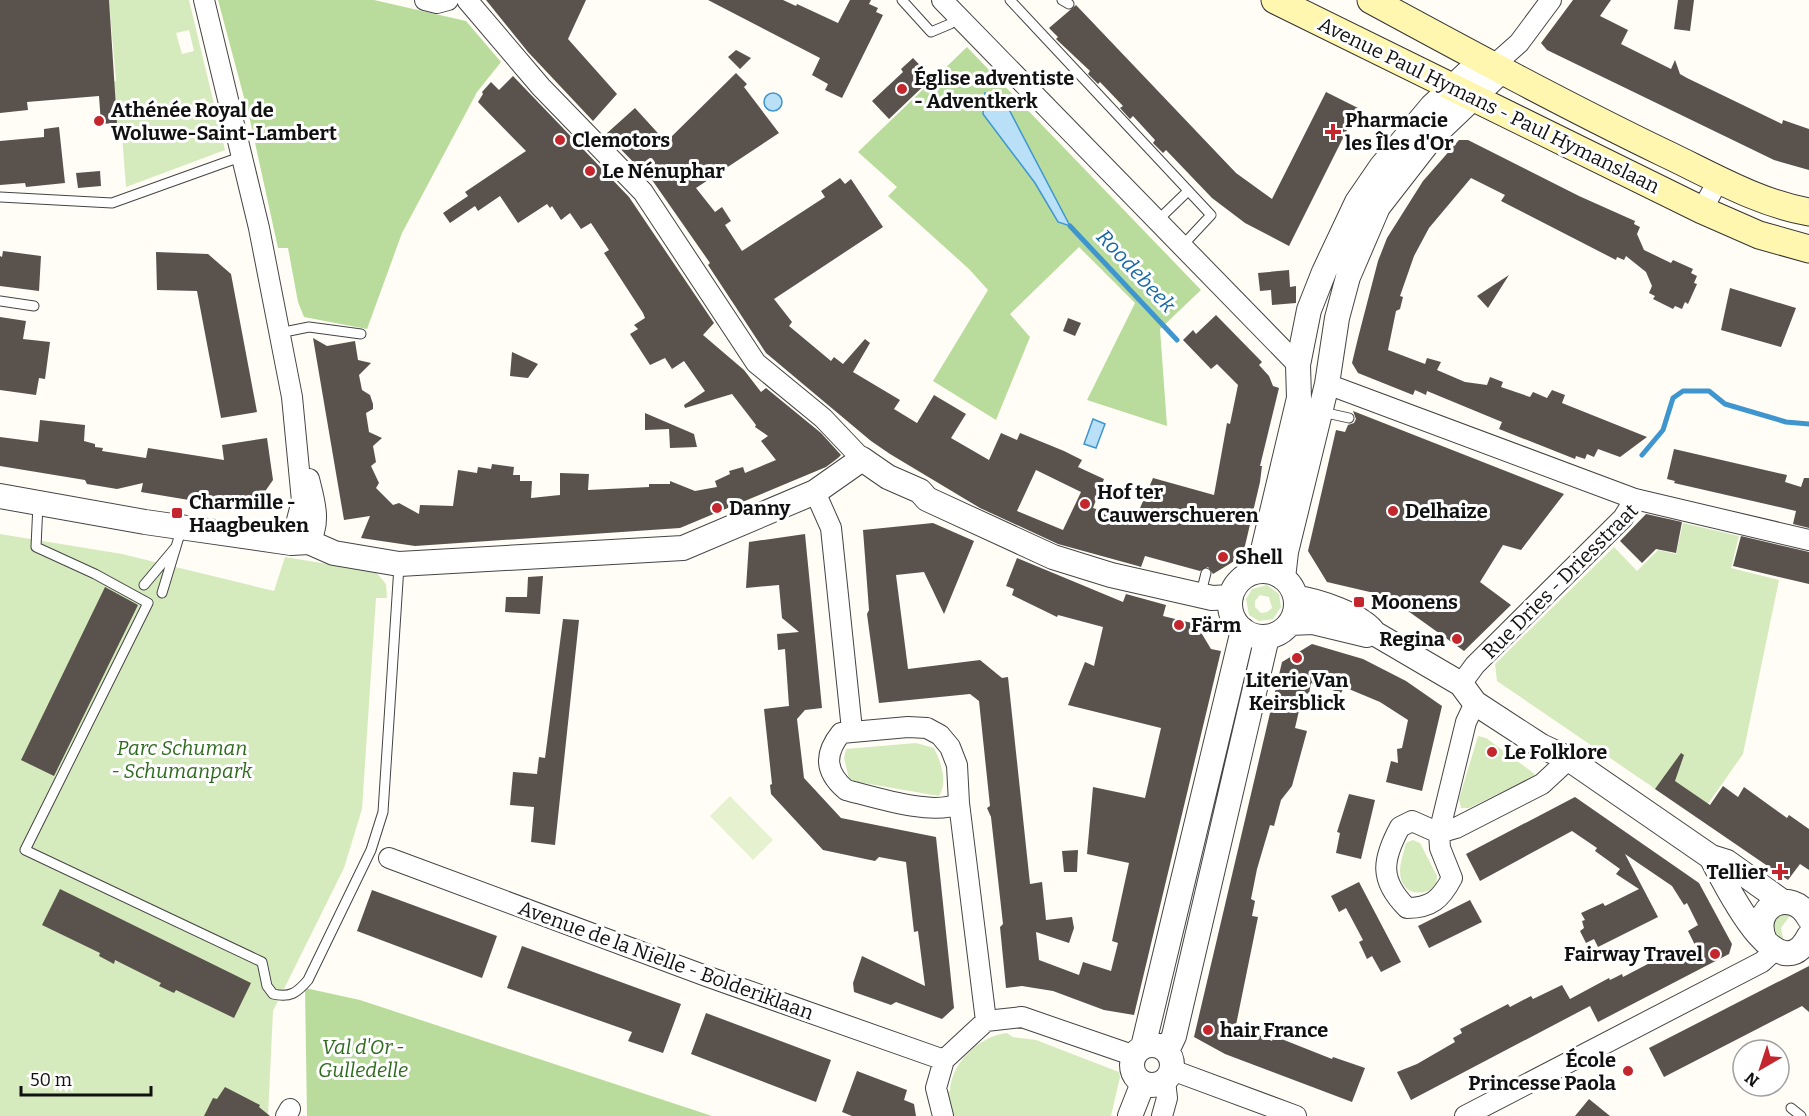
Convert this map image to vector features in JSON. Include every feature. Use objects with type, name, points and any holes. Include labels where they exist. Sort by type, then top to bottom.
[{"type":"main road","name":"Avenue Paul Hymans - Paul Hymanslaan","points":[[1275,0],[1702,210],[1759,235],[1809,249]]},
{"type":"main road","name":"Avenue Paul Hymans - Paul Hymanslaan","points":[[1371,0],[1543,94],[1764,200],[1809,212]]},
{"type":"street","points":[[204,0],[243,156],[297,433],[316,514],[316,530],[300,542]]},
{"type":"street","points":[[425,0],[437,3],[448,0]]},
{"type":"street","points":[[467,0],[541,87],[643,192],[756,363],[823,418],[862,459],[888,477],[920,491],[927,499],[1053,557],[1111,576],[1203,584],[1222,599],[1231,597]]},
{"type":"street","points":[[942,0],[1298,365]]},
{"type":"street","points":[[1463,92],[1434,135],[1378,207],[1348,277],[1337,318],[1327,384],[1318,411],[1286,552],[1290,588],[1296,611],[1290,623],[1280,633],[1267,637],[1255,636],[1243,630],[1234,619],[1231,597],[1238,582],[1251,567],[1299,398],[1298,365],[1308,310],[1357,202],[1381,167],[1432,106],[1495,77],[1493,66],[1519,43],[1551,0]]},
{"type":"street","points":[[1702,210],[1719,179]]},
{"type":"street","points":[[1308,310],[1337,318]]},
{"type":"street","points":[[1327,384],[1635,499]]},
{"type":"street","points":[[815,492],[862,459]]},
{"type":"street","points":[[0,496],[181,535],[300,542],[334,553],[399,564],[683,548],[815,492],[865,478],[916,499],[927,499]]},
{"type":"street","points":[[815,492],[831,528],[852,730]]},
{"type":"street","name":"Rue Dries - Driesstraat","points":[[1569,759],[1542,784],[1456,828],[1439,833],[1466,722],[1468,694],[1475,665],[1623,518],[1635,499],[1809,540]]},
{"type":"street","points":[[1251,567],[1269,572],[1290,588],[1368,625],[1374,633],[1468,694],[1477,687],[1549,734],[1569,759],[1711,857],[1727,862],[1783,902],[1800,907],[1808,929],[1792,951],[1770,945],[1750,927],[1711,857]]},
{"type":"street","points":[[1290,623],[1313,622],[1364,636],[1374,633]]},
{"type":"street","points":[[1243,630],[1239,655],[1133,1071],[1162,1071],[1296,1116]]},
{"type":"street","points":[[1130,1116],[1162,1071],[1174,1036],[1267,637]]},
{"type":"street","points":[[959,803],[949,808],[924,807],[846,790],[837,782],[830,768],[828,754],[841,733],[852,730],[927,728],[940,735],[950,747],[957,765],[959,803],[986,1021]]},
{"type":"street","name":"Avenue de la Nielle - Bolderiklaan","points":[[389,858],[706,976],[944,1060]]},
{"type":"street","points":[[1770,945],[1760,927],[1765,913],[1783,902]]},
{"type":"street","points":[[1465,1116],[1762,962],[1770,945]]},
{"type":"street","points":[[943,1116],[936,1088],[944,1060],[986,1021],[1022,1017],[1139,1052],[1156,1045],[1167,1098],[1162,1116]]},
{"type":"lane","points":[[902,0],[931,32],[950,24],[958,17]]},
{"type":"lane","points":[[1010,0],[1211,215],[1182,246]]},
{"type":"lane","points":[[0,196],[112,203],[243,156]]},
{"type":"lane","points":[[1157,221],[1188,191]]},
{"type":"lane","points":[[0,301],[34,306]]},
{"type":"lane","points":[[279,333],[309,327],[361,334]]},
{"type":"lane","points":[[1318,411],[1349,418]]},
{"type":"lane","points":[[38,503],[36,547],[95,574],[148,603],[25,850],[262,962],[267,986],[273,994],[284,997],[297,993],[308,980],[371,850],[383,812],[399,564]]},
{"type":"lane","points":[[144,585],[181,535]]},
{"type":"lane","points":[[162,593],[181,535]]},
{"type":"lane","points":[[1791,1108],[1801,1116]]},
{"type":"green space","points":[[109,0],[189,0],[225,150],[126,187],[121,123],[117,123],[115,99],[106,83],[116,81]],"holes":[[[189,30],[194,51],[182,54],[176,33]],[[205,98],[210,118],[200,120],[195,101]]]},
{"type":"green space","points":[[218,0],[374,0],[466,21],[501,62],[477,92],[402,233],[367,329],[304,317],[298,302],[288,248],[278,248],[250,120]]},
{"type":"green space","points":[[967,47],[1201,290],[1160,329],[1167,426],[1087,400],[1135,303],[1079,247],[1010,314],[1030,337],[996,420],[933,381],[988,290],[969,269],[888,196],[897,187],[858,152]]},
{"type":"green space","points":[[1683,523],[1739,536],[1731,568],[1779,580],[1743,754],[1698,818],[1497,681],[1495,664],[1614,547],[1637,571],[1658,550],[1676,554]]},
{"type":"green space","name":"Parc Schuman - Schumanpark","points":[[0,534],[122,554],[274,591],[285,557],[376,572],[386,584],[387,598],[376,598],[362,809],[344,868],[273,1011],[268,1116],[0,1116]]},
{"type":"green space","points":[[1267,585],[1279,594],[1281,607],[1273,619],[1259,621],[1249,615],[1246,599],[1252,589]],"holes":[[[1260,595],[1269,597],[1272,608],[1261,613],[1255,607],[1255,601]]]},
{"type":"green space","points":[[1478,736],[1486,738],[1536,775],[1469,808],[1461,808],[1459,799]]},
{"type":"green space","points":[[916,743],[934,748],[937,754],[943,778],[939,796],[849,779],[844,758],[846,749]]},
{"type":"green space","points":[[730,796],[773,840],[753,860],[710,816]]},
{"type":"green space","points":[[1413,840],[1420,843],[1437,876],[1436,886],[1418,893],[1407,889],[1401,879],[1400,871],[1406,843]]},
{"type":"green space","points":[[1781,914],[1791,914],[1781,928],[1784,943],[1775,939],[1772,922]]},
{"type":"green space","name":"Val d'Or - Gulledelle","points":[[305,988],[360,1000],[712,1116],[307,1116]]},
{"type":"green space","points":[[1007,1033],[1013,1037],[1036,1040],[1119,1072],[1120,1077],[1111,1116],[952,1116],[945,1092],[950,1091],[955,1071],[961,1061],[986,1039]]},
{"type":"water","points":[[769,93],[777,93],[782,98],[780,109],[769,111],[764,106],[764,98]]},
{"type":"water","points":[[985,93],[1003,98],[1070,226],[1058,222],[1035,183],[983,114]]},
{"type":"water","points":[[1093,419],[1105,424],[1096,448],[1084,444]]},
{"type":"building","points":[[0,0],[109,0],[117,123],[101,124],[99,96],[27,102],[28,110],[0,113]]},
{"type":"building","points":[[486,0],[586,0],[568,39],[617,94],[593,121],[528,52]]},
{"type":"building","points":[[708,0],[783,0],[838,23],[850,0],[871,0],[869,4],[878,8],[876,12],[883,15],[842,98],[825,90],[828,84],[812,75],[820,58]]},
{"type":"building","points":[[1573,0],[1611,0],[1600,16],[1628,30],[1621,44],[1671,69],[1675,60],[1680,74],[1687,78],[1782,124],[1783,120],[1809,129],[1809,170],[1774,160],[1547,50],[1541,43]]},
{"type":"building","points":[[1678,0],[1694,0],[1690,31],[1674,29]]},
{"type":"building","points":[[1076,5],[1236,173],[1272,199],[1326,92],[1358,108],[1289,246],[1245,223],[1212,198],[1166,150],[1163,153],[1153,143],[1155,140],[1133,116],[1130,119],[1120,108],[1123,106],[1100,82],[1098,84],[1088,74],[1090,71],[1056,39],[1058,37],[1049,28]]},
{"type":"building","points":[[736,50],[751,58],[740,69],[728,57]]},
{"type":"building","name":"Église adventiste - Adventkerk","points":[[913,58],[932,78],[889,119],[872,101],[903,72],[901,69]]},
{"type":"building","points":[[736,73],[747,84],[744,87],[779,133],[696,188],[715,212],[722,207],[731,221],[725,225],[742,251],[825,197],[821,191],[840,178],[845,184],[851,179],[883,227],[774,299],[792,322],[789,326],[831,361],[834,357],[843,364],[865,339],[870,343],[853,372],[900,400],[894,409],[917,423],[934,395],[966,414],[951,438],[989,460],[1001,433],[1017,440],[1020,433],[1082,460],[1078,467],[1104,479],[1093,508],[1134,522],[1153,478],[1214,495],[1227,423],[1230,424],[1238,385],[1217,364],[1211,369],[1183,340],[1193,330],[1196,334],[1216,315],[1262,362],[1259,365],[1269,376],[1273,386],[1279,388],[1260,466],[1262,466],[1260,482],[1244,550],[1236,552],[1236,560],[1213,574],[1208,567],[1200,571],[1145,556],[1141,567],[1058,544],[980,508],[871,441],[766,353],[708,265],[710,263],[643,167],[640,169],[606,134],[635,108],[666,142]],"holes":[[[1036,470],[1081,492],[1063,530],[1017,511]]]},
{"type":"building","points":[[513,76],[629,197],[714,323],[703,335],[744,370],[761,392],[766,388],[821,433],[841,455],[838,458],[826,467],[680,528],[415,546],[361,538],[370,516],[344,520],[313,338],[327,346],[355,341],[358,360],[371,363],[359,375],[362,390],[370,395],[373,404],[373,409],[366,413],[369,432],[382,438],[373,446],[376,462],[371,466],[379,483],[376,488],[393,505],[399,503],[419,514],[420,505],[453,506],[458,470],[477,473],[478,467],[491,469],[492,464],[514,467],[513,475],[520,475],[520,481],[532,481],[531,498],[560,495],[560,473],[589,474],[588,490],[649,487],[649,484],[670,484],[670,481],[695,491],[717,487],[715,481],[730,474],[729,471],[743,467],[745,473],[776,460],[761,441],[768,436],[755,427],[756,425],[732,394],[685,408],[684,405],[705,391],[684,361],[672,369],[665,358],[650,365],[630,334],[638,329],[634,325],[645,318],[643,313],[604,253],[609,250],[591,223],[581,229],[570,213],[561,220],[552,206],[550,208],[547,204],[518,223],[500,196],[478,211],[475,206],[450,223],[443,213],[468,196],[465,192],[526,151],[478,102],[482,92],[491,82],[499,90]]},
{"type":"building","points":[[59,127],[65,183],[26,187],[25,183],[0,185],[0,141],[44,137],[44,129]]},
{"type":"building","points":[[1459,140],[1468,140],[1579,196],[1635,221],[1634,224],[1640,227],[1637,234],[1644,250],[1671,263],[1673,260],[1693,269],[1691,273],[1697,276],[1694,283],[1697,284],[1688,304],[1685,302],[1682,309],[1675,306],[1673,309],[1653,299],[1655,296],[1649,293],[1652,286],[1646,272],[1626,256],[1624,260],[1617,257],[1616,260],[1501,201],[1505,195],[1471,178],[1429,228],[1414,256],[1400,296],[1403,297],[1400,309],[1396,311],[1388,350],[1425,364],[1427,358],[1441,362],[1437,370],[1465,382],[1487,385],[1490,377],[1503,382],[1501,387],[1530,397],[1533,392],[1547,398],[1552,390],[1565,395],[1562,403],[1647,437],[1620,457],[1598,449],[1594,457],[1587,454],[1585,459],[1576,456],[1575,459],[1499,429],[1502,422],[1427,391],[1426,395],[1415,390],[1413,395],[1358,373],[1352,363],[1378,261],[1387,238],[1423,181]]},
{"type":"building","points":[[100,171],[101,186],[78,188],[76,173]]},
{"type":"building","points":[[3,251],[41,256],[39,291],[0,286],[0,256],[2,257]]},
{"type":"building","points":[[156,252],[208,254],[231,274],[257,412],[221,418],[197,291],[157,290]]},
{"type":"building","points":[[1289,270],[1290,287],[1296,286],[1296,303],[1272,305],[1271,290],[1260,291],[1258,273]]},
{"type":"building","points":[[1509,275],[1488,308],[1477,296]]},
{"type":"building","points":[[1730,288],[1796,308],[1781,347],[1721,330]]},
{"type":"building","points":[[0,317],[26,321],[23,339],[50,342],[45,379],[39,378],[36,395],[0,390]]},
{"type":"building","points":[[1068,318],[1081,323],[1075,336],[1063,331]]},
{"type":"building","points":[[512,352],[538,364],[528,378],[510,376]]},
{"type":"building","name":"Delhaize","points":[[1353,411],[1564,494],[1521,550],[1503,545],[1480,582],[1511,605],[1464,651],[1387,596],[1327,582],[1308,551],[1336,430],[1345,432],[1348,425],[1354,423],[1356,419]]},
{"type":"building","points":[[645,413],[694,434],[697,447],[670,448],[669,429],[645,430]]},
{"type":"building","points":[[40,420],[85,425],[84,441],[95,444],[95,447],[103,448],[102,451],[146,458],[148,448],[224,460],[222,445],[267,438],[273,480],[259,500],[243,509],[141,492],[143,483],[117,489],[87,484],[85,480],[0,466],[0,437],[38,442]]},
{"type":"building","points":[[1674,449],[1787,475],[1785,482],[1801,487],[1804,478],[1809,478],[1809,528],[1793,524],[1796,511],[1674,483],[1675,481],[1667,479]]},
{"type":"building","points":[[1646,514],[1682,522],[1676,553],[1656,549],[1642,563],[1620,541]]},
{"type":"building","points":[[933,523],[974,541],[944,614],[924,572],[896,575],[908,669],[980,660],[1002,678],[1008,677],[1030,884],[1042,882],[1046,920],[1072,917],[1074,928],[1069,943],[1036,932],[1039,960],[1079,975],[1083,962],[1111,971],[1118,943],[1112,941],[1129,863],[1087,854],[1093,787],[1145,798],[1161,728],[1068,705],[1085,662],[1094,666],[1103,627],[1058,615],[1057,617],[1012,595],[1014,589],[1006,586],[1017,558],[1123,602],[1126,594],[1166,605],[1163,616],[1196,624],[1211,649],[1221,651],[1134,1015],[1104,1010],[1053,991],[1022,986],[1006,988],[1000,927],[1003,924],[991,817],[987,808],[990,806],[979,701],[970,694],[879,703],[867,614],[869,610],[863,530]]},
{"type":"building","points":[[805,534],[822,708],[805,710],[797,719],[804,778],[841,818],[936,837],[954,1008],[942,1019],[896,1002],[891,1005],[854,992],[853,983],[862,956],[925,986],[918,931],[914,932],[906,862],[879,857],[875,861],[823,850],[771,794],[770,785],[772,784],[764,709],[789,706],[785,649],[778,650],[777,634],[799,632],[782,618],[779,585],[746,588],[749,542]]},
{"type":"building","points":[[1741,536],[1809,552],[1809,584],[1733,566]]},
{"type":"building","points":[[543,576],[540,614],[505,612],[506,597],[527,597],[528,577]]},
{"type":"building","points":[[105,587],[138,605],[54,776],[21,760]]},
{"type":"building","points":[[563,619],[579,620],[555,845],[531,842],[534,807],[510,805],[513,772],[537,774],[539,757],[545,758]]},
{"type":"building","points":[[1312,644],[1363,659],[1406,681],[1442,706],[1422,791],[1386,782],[1391,761],[1398,763],[1397,749],[1402,748],[1408,720],[1380,702],[1344,687],[1341,693],[1311,683],[1309,694],[1305,693],[1303,703],[1301,702],[1295,728],[1307,731],[1292,786],[1281,800],[1274,826],[1270,825],[1257,869],[1251,899],[1255,901],[1252,916],[1258,917],[1236,1025],[1272,1041],[1274,1036],[1332,1059],[1333,1057],[1365,1068],[1352,1102],[1225,1054],[1194,1037],[1282,662]]},
{"type":"building","points":[[1681,753],[1684,755],[1675,781],[1710,805],[1723,786],[1738,797],[1744,787],[1787,818],[1789,815],[1809,829],[1809,870],[1800,864],[1788,880],[1655,789]]},
{"type":"building","points":[[1349,794],[1375,800],[1361,859],[1336,853],[1340,833],[1337,832]]},
{"type":"building","points":[[1575,797],[1699,883],[1732,944],[1729,954],[1598,1022],[1590,1006],[1411,1100],[1397,1072],[1417,1064],[1455,1042],[1453,1038],[1462,1033],[1460,1029],[1508,1004],[1510,1007],[1531,996],[1533,999],[1562,985],[1570,999],[1609,978],[1610,980],[1622,974],[1623,977],[1665,955],[1668,961],[1696,947],[1688,931],[1698,925],[1687,903],[1684,905],[1672,886],[1625,854],[1658,917],[1598,947],[1594,939],[1586,943],[1580,931],[1584,928],[1582,921],[1585,920],[1581,913],[1603,903],[1605,906],[1639,889],[1616,874],[1620,869],[1595,851],[1597,848],[1572,831],[1480,881],[1466,854]]},
{"type":"building","points":[[1078,850],[1077,872],[1064,872],[1062,851]]},
{"type":"building","points":[[1359,882],[1401,962],[1381,972],[1372,956],[1367,959],[1359,942],[1363,940],[1346,908],[1339,912],[1331,896]]},
{"type":"building","points":[[60,889],[251,983],[234,1018],[176,990],[174,993],[159,986],[161,983],[115,960],[114,964],[99,956],[100,953],[42,925]]},
{"type":"building","points":[[372,890],[497,936],[482,978],[357,931]]},
{"type":"building","points":[[1470,900],[1482,922],[1429,948],[1418,926]]},
{"type":"building","points":[[522,946],[681,1004],[663,1053],[628,1041],[632,1032],[507,988]]},
{"type":"building","points":[[1809,966],[1809,1012],[1802,1006],[1740,1038],[1731,1038],[1731,1043],[1664,1077],[1649,1048]]},
{"type":"building","points":[[706,1013],[831,1060],[816,1102],[691,1054]]},
{"type":"building","points":[[857,1071],[907,1090],[904,1100],[914,1104],[916,1116],[852,1116],[842,1112]]},
{"type":"building","points":[[225,1087],[260,1105],[259,1107],[270,1116],[204,1116],[213,1098],[217,1099]]},
{"type":"building","points":[[1589,1099],[1610,1116],[1575,1116]]},
{"type":"waterway","name":"Roodebeek","points":[[1070,226],[1177,340]]},
{"type":"waterway","name":"Roodebeek","points":[[1642,455],[1663,430],[1673,398],[1683,391],[1709,391],[1725,404],[1786,422],[1809,424]]},
{"type":"place","name":"Église adventiste - Adventkerk","points":[[902,89]]},
{"type":"place","name":"Athénée Royal de Woluwe-Saint-Lambert","points":[[99,121]]},
{"type":"place","name":"Pharmacie les Îles d'Or","points":[[1333,132]]},
{"type":"place","name":"Clemotors","points":[[560,140]]},
{"type":"place","name":"Le Nénuphar","points":[[590,171]]},
{"type":"place","name":"Hof ter Cauwerschueren","points":[[1085,504]]},
{"type":"place","name":"Danny","points":[[717,508]]},
{"type":"place","name":"Delhaize","points":[[1393,511]]},
{"type":"place","name":"Charmille - Haagbeuken","points":[[177,513]]},
{"type":"place","name":"Shell","points":[[1223,557]]},
{"type":"place","name":"Moonens","points":[[1359,602]]},
{"type":"place","name":"Färm","points":[[1179,625]]},
{"type":"place","name":"Regina","points":[[1457,639]]},
{"type":"place","name":"Literie Van Keirsblick","points":[[1297,658]]},
{"type":"place","name":"Le Folklore","points":[[1492,752]]},
{"type":"place","name":"Tellier","points":[[1780,872]]},
{"type":"place","name":"Fairway Travel","points":[[1715,954]]},
{"type":"place","name":"hair France","points":[[1208,1030]]},
{"type":"place","name":"École Princesse Paola","points":[[1628,1071]]}]
